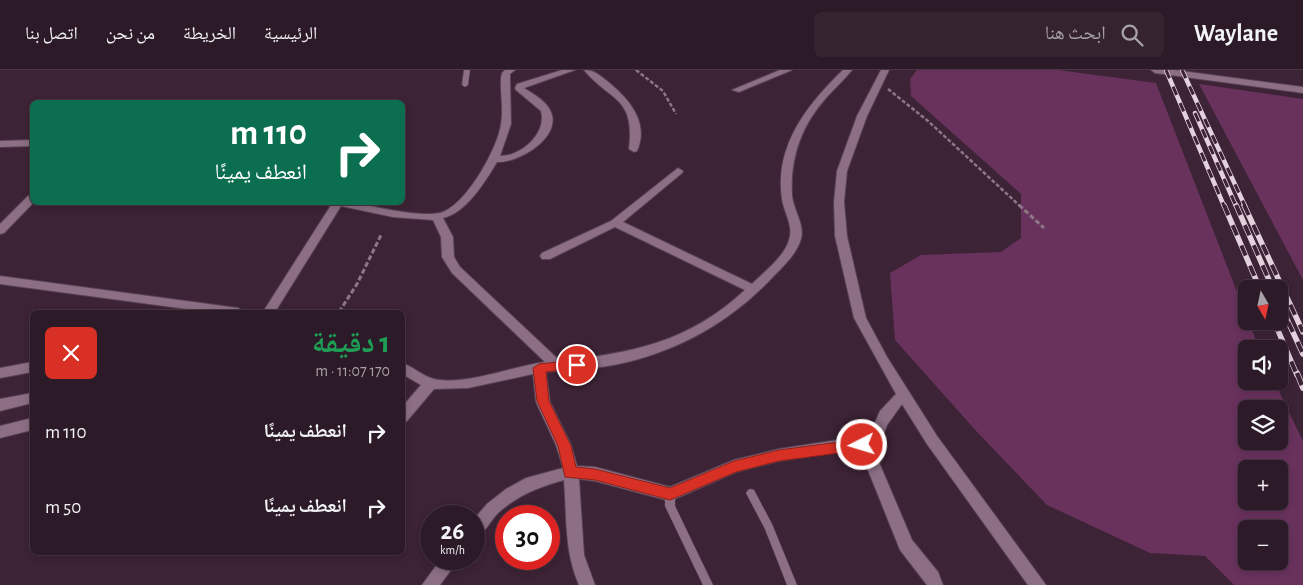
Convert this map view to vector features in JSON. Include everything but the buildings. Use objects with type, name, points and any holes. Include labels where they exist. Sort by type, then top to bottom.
[{"type":"street","points":[[354,205],[397,213],[436,216],[456,209],[485,173],[502,141],[508,116],[505,80],[506,73],[511,70]]},
{"type":"street","points":[[505,80],[521,85],[571,70]]},
{"type":"street","points":[[588,70],[631,108],[637,122],[634,149]]},
{"type":"street","points":[[736,90],[788,70]]},
{"type":"street","points":[[405,370],[431,383],[448,386],[539,368],[614,360],[642,354],[667,345],[721,317],[753,289],[787,254],[796,236],[796,227],[787,198],[792,140],[814,107],[848,70]]},
{"type":"street","points":[[1155,70],[1303,84]]},
{"type":"street","points":[[1206,70],[1303,90]]},
{"type":"street","points":[[882,75],[852,139],[842,171],[840,202],[841,236],[860,318],[882,360],[932,440],[1038,585]]},
{"type":"street","points":[[494,159],[512,158],[524,151],[536,142],[548,121],[546,112],[539,103],[519,88],[521,85]]},
{"type":"street","points":[[0,144],[30,143]]},
{"type":"street","points":[[546,256],[614,223],[678,171]]},
{"type":"street","points":[[0,230],[30,200]]},
{"type":"street","points":[[270,310],[336,205]]},
{"type":"street","points":[[436,216],[448,237],[448,257],[456,270],[558,367]]},
{"type":"street","points":[[614,223],[753,289]]},
{"type":"street","points":[[0,280],[223,310]]},
{"type":"street","points":[[0,373],[30,367]]},
{"type":"street","points":[[539,368],[543,401],[564,446],[570,472],[575,554],[578,568],[587,585]]},
{"type":"street","points":[[405,413],[431,383]]},
{"type":"street","points":[[904,395],[886,412],[872,445],[871,460],[906,545],[932,578],[935,585]]},
{"type":"street","points":[[0,405],[30,398]]},
{"type":"street","points":[[0,432],[30,424]]},
{"type":"street","points":[[485,518],[492,509],[511,494],[531,483],[570,472],[595,474],[670,494],[734,466],[851,444],[872,445]]},
{"type":"street","points":[[430,585],[442,570]]},
{"type":"lane","points":[[465,85],[467,70]]},
{"type":"lane","points":[[752,493],[769,526],[792,585]]},
{"type":"lane","points":[[670,494],[670,506],[708,585]]},
{"type":"path","points":[[636,70],[663,91],[676,114]]},
{"type":"path","points":[[882,75],[928,121],[1044,228]]},
{"type":"path","points":[[341,310],[352,296],[365,264],[381,235]]},
{"type":"shaded area","points":[[917,70],[1058,70],[1156,83],[1238,294],[1238,330],[1252,330],[1256,340],[1238,340],[1238,390],[1278,390],[1283,400],[1238,400],[1238,450],[1288,450],[1288,410],[1303,441],[1303,585],[1234,585],[1205,556],[1150,553],[1047,505],[978,433],[895,340],[890,273],[921,255],[1001,252],[1021,238],[1021,194],[911,96],[910,79]]},
{"type":"shaded area","points":[[1199,84],[1303,99],[1303,280]]},
{"type":"railway","points":[[1166,70],[1224,206]]},
{"type":"railway","points":[[1182,70],[1245,206]]},
{"type":"railway","points":[[1195,113],[1236,206]]},
{"type":"railway","points":[[1224,205],[1256,280]]},
{"type":"railway","points":[[1236,205],[1269,280]]},
{"type":"railway","points":[[1244,205],[1303,332]]},
{"type":"railway","points":[[1288,322],[1303,354]]},
{"type":"railway","points":[[1278,330],[1297,375]]},
{"type":"railway","points":[[1297,373],[1303,388]]},
{"type":"route","points":[[577,365],[539,368],[543,401],[564,446],[570,472],[595,474],[670,494],[734,466],[779,455],[851,444],[862,445]]}]
